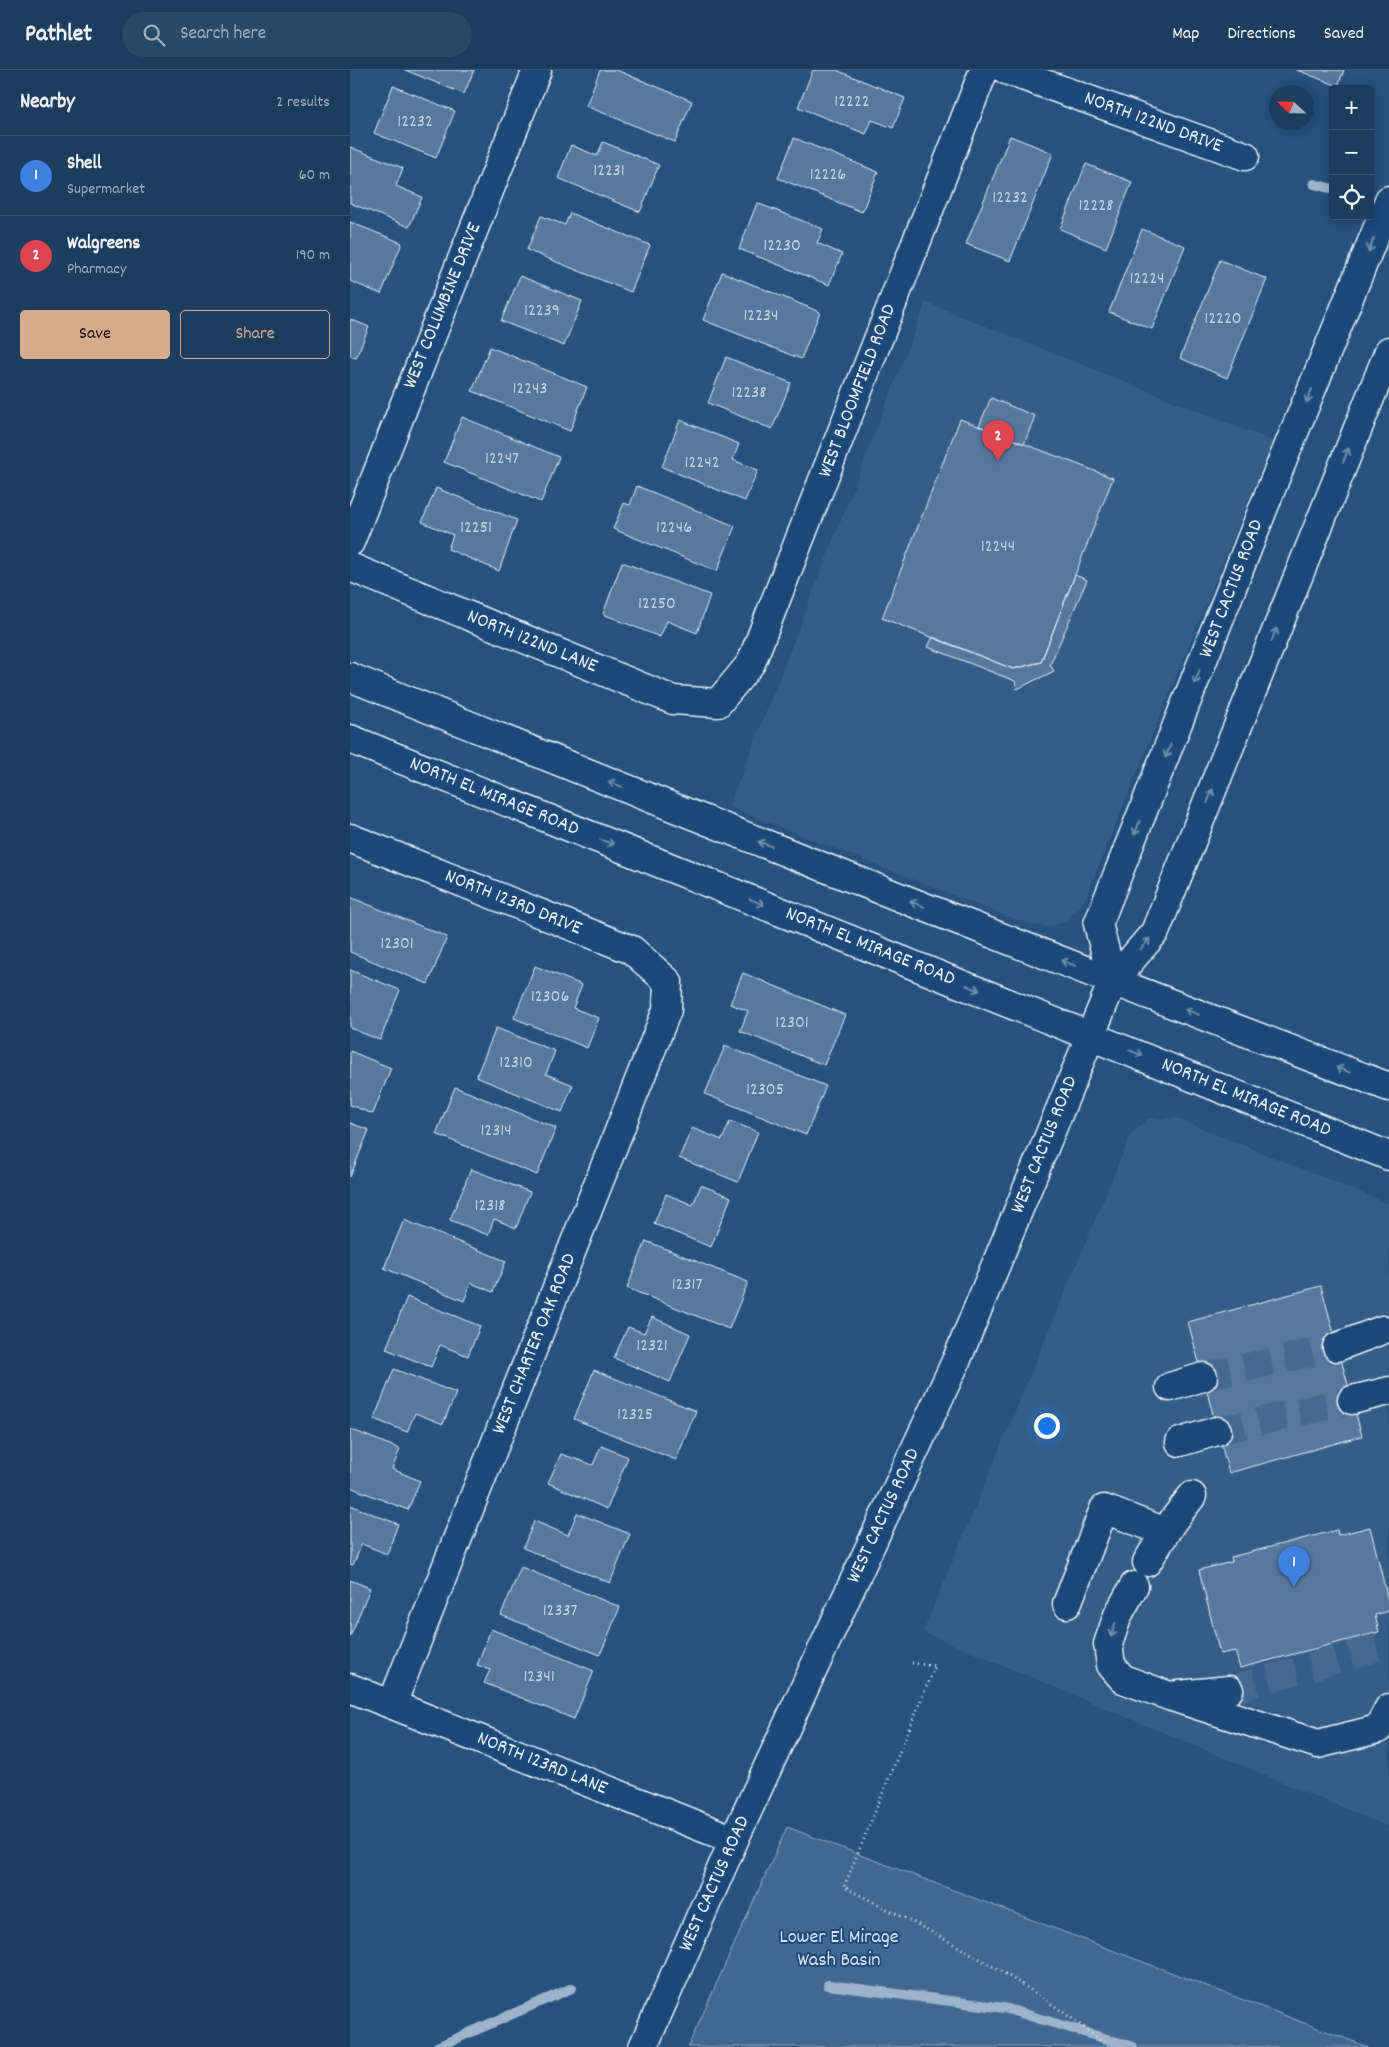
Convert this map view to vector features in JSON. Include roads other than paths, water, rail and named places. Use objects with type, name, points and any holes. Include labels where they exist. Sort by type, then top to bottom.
[{"type":"street","name":"WEST COLUMBINE DRIVE","points":[[350,542],[537,70]]},
{"type":"street","name":"WEST BLOOMFIELD ROAD","points":[[718,703],[751,663],[984,70]]},
{"type":"street","name":"NORTH 122ND DRIVE","points":[[1006,70],[1244,156]]},
{"type":"street","name":"WEST CACTUS ROAD","points":[[1113,981],[1098,924],[1275,479],[1389,200]]},
{"type":"street","name":"WEST CACTUS ROAD","points":[[643,2047],[734,1840],[957,1359],[1113,981],[1155,932],[1389,351]]},
{"type":"street","name":"NORTH 122ND LANE","points":[[350,567],[673,700],[718,703]]},
{"type":"street","points":[[350,677],[752,839],[1389,1088]]},
{"type":"street","name":"NORTH EL MIRAGE ROAD","points":[[350,739],[1389,1156]]},
{"type":"street","name":"NORTH 123RD DRIVE","points":[[350,838],[632,950],[668,982]]},
{"type":"street","name":"WEST CHARTER OAK ROAD","points":[[392,1704],[667,1010],[668,982]]},
{"type":"street","points":[[1337,1347],[1382,1330]]},
{"type":"street","points":[[1170,1387],[1203,1376]]},
{"type":"street","points":[[1352,1400],[1389,1391]]},
{"type":"street","points":[[1180,1442],[1217,1431]]},
{"type":"street","points":[[1192,1496],[1166,1532],[1118,1615],[1108,1644],[1111,1664],[1123,1679],[1169,1696],[1318,1744],[1378,1729],[1389,1708]]},
{"type":"street","points":[[1067,1604],[1104,1510],[1166,1532]]},
{"type":"street","name":"NORTH 123RD LANE","points":[[350,1688],[734,1840]]},
{"type":"street","points":[[1169,1696],[1229,1690]]},
{"type":"waterway","points":[[1314,184],[1329,188]]},
{"type":"waterway","points":[[828,1985],[1004,2008],[1133,2047]]},
{"type":"waterway","points":[[437,2047],[572,1988]]},
{"type":"tunnel","points":[[1203,1377],[1337,1347]]},
{"type":"tunnel","points":[[1217,1431],[1352,1400]]},
{"type":"tunnel","points":[[1229,1690],[1389,1644]]},
{"type":"place","name":"Walgreens","points":[[998,461]]},
{"type":"place","name":"Shell","points":[[1294,1587]]},
{"type":"park label","name":"Lower El Mirage Wash Basin","points":[[839,1950]]}]
